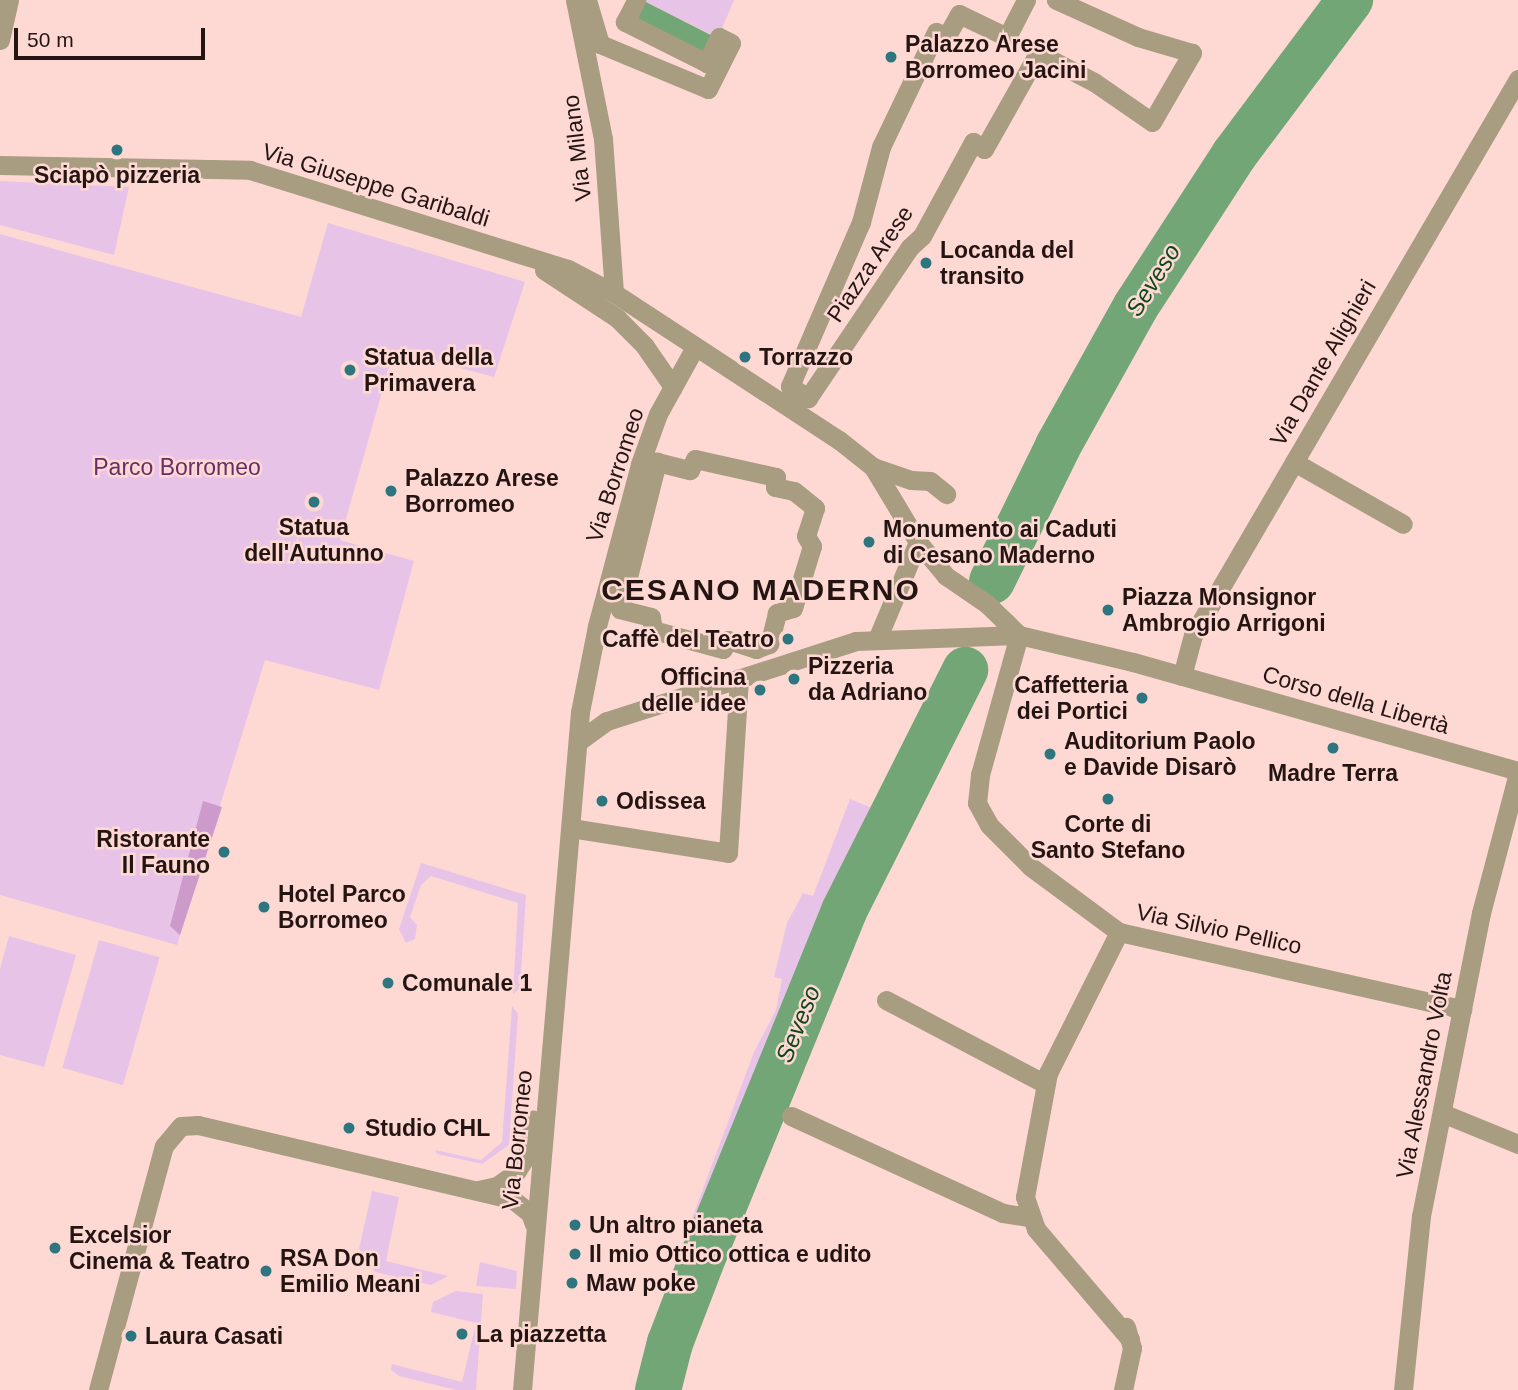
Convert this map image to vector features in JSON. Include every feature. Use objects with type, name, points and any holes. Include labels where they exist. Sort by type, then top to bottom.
[{"type":"street","points":[[0,40],[9,0]]},
{"type":"street","name":"Via Milano","points":[[575,0],[603,139],[614,293]]},
{"type":"street","points":[[587,0],[600,44],[708,89],[731,43],[719,37],[707,63],[625,22],[636,0]]},
{"type":"street","name":"Piazza Arese","points":[[1026,0],[1007,37],[959,14],[946,37],[936,32],[881,147],[861,222],[790,386],[808,398],[909,248],[922,236],[973,142],[984,149],[1038,53],[1094,82],[1152,122],[1192,53],[1138,37],[1056,0]]},
{"type":"street","name":"Via Dante Alighieri","points":[[1182,676],[1193,635],[1518,79]]},
{"type":"street","name":"Via Giuseppe Garibaldi","points":[[0,165],[250,170],[348,198],[525,258],[568,269],[614,293],[839,440],[873,467]]},
{"type":"street","name":"Via Giuseppe Garibaldi","points":[[525,258],[617,318],[644,345],[673,387]]},
{"type":"street","name":"Via Borromeo","points":[[522,1390],[534,1224],[541,1181],[561,895],[581,706],[597,626],[640,464],[673,387],[695,347]]},
{"type":"street","points":[[695,459],[775,477],[775,488],[794,491],[815,508],[806,536],[812,546],[793,608],[777,613],[769,645],[756,649],[728,640],[723,649],[653,630],[651,617],[620,609],[657,462],[690,470],[695,459]]},
{"type":"street","points":[[1294,462],[1403,524]]},
{"type":"street","points":[[873,467],[911,480],[930,481],[946,494]]},
{"type":"street","points":[[873,467],[918,542],[946,576],[987,604],[1018,635]]},
{"type":"street","points":[[878,637],[918,542]]},
{"type":"street","points":[[579,741],[610,720],[803,657],[878,637],[998,639],[1018,635],[1182,676]]},
{"type":"street","name":"Via Silvio Pellico","points":[[1018,635],[980,775],[980,812],[1031,867],[1119,932],[1462,1009]]},
{"type":"street","name":"Corso della Libertà","points":[[1182,676],[1518,772]]},
{"type":"street","points":[[570,828],[728,853],[739,678]]},
{"type":"street","points":[[581,706],[610,720]]},
{"type":"street","name":"Via Alessandro Volta","points":[[1403,1390],[1412,1270],[1462,1009],[1518,772]]},
{"type":"street","name":"Via Borromeo","points":[[469,1188],[488,1189],[509,1178],[527,1155],[532,1135],[546,946],[561,895]]},
{"type":"street","points":[[1119,932],[1045,1084],[1026,1182],[1029,1217],[1079,1277],[1115,1307],[1130,1339],[1123,1390]]},
{"type":"street","points":[[886,1000],[1045,1084]]},
{"type":"street","points":[[1442,1113],[1518,1144]]},
{"type":"street","points":[[791,1116],[1003,1213],[1029,1217]]},
{"type":"street","points":[[98,1390],[164,1146],[177,1127],[198,1125],[512,1199],[530,1213],[534,1224]]},
{"type":"green space","points":[[642,0],[734,0],[718,38]]},
{"type":"green space","points":[[0,181],[129,187],[114,255],[0,225]]},
{"type":"green space","name":"Parco Borromeo","points":[[328,223],[525,282],[494,377],[394,350],[340,540],[414,561],[379,690],[265,660],[177,945],[0,895],[0,234],[301,317]]},
{"type":"green space","points":[[850,799],[872,808],[653,1340],[641,1390],[635,1390],[646,1342],[754,1052],[776,1010],[782,979],[774,977],[787,923],[803,893],[813,896]]},
{"type":"green space","points":[[421,863],[526,895],[520,988],[513,994],[518,903],[431,876],[421,885],[410,917],[417,925],[415,939],[406,943],[399,929]]},
{"type":"green space","points":[[9,936],[76,955],[44,1067],[0,1055],[0,969]]},
{"type":"green space","points":[[99,940],[160,957],[123,1085],[62,1068]]},
{"type":"green space","points":[[512,1006],[518,1014],[509,1145],[482,1164],[437,1154],[435,1150],[481,1160],[502,1142]]},
{"type":"green space","points":[[372,1191],[399,1197],[386,1261],[448,1276],[431,1285],[375,1272],[359,1249]]},
{"type":"green space","points":[[480,1262],[517,1271],[516,1289],[476,1286]]},
{"type":"green space","points":[[456,1291],[483,1294],[476,1390],[456,1390],[399,1376],[391,1370],[392,1364],[462,1382],[476,1323],[431,1312],[433,1302]]},
{"type":"shaded area","points":[[642,0],[718,39],[706,62],[630,23]]},
{"type":"shaded area","points":[[203,801],[222,807],[180,935],[170,926]]},
{"type":"waterway","name":"Seveso","points":[[992,581],[1058,446],[1136,306],[1234,155],[1350,0]]},
{"type":"waterway","name":"Seveso","points":[[658,1390],[670,1343],[705,1252],[844,911],[965,670]]},
{"type":"place","name":"Palazzo Arese Borromeo Jacini","points":[[891,57]]},
{"type":"place","name":"Sciapò pizzeria","points":[[117,150]]},
{"type":"place","name":"Locanda del transito","points":[[926,263]]},
{"type":"place","name":"Torrazzo","points":[[745,357]]},
{"type":"place","name":"Statua della Primavera","points":[[350,370]]},
{"type":"place","name":"Palazzo Arese Borromeo","points":[[391,491]]},
{"type":"place","name":"Statua dell'Autunno","points":[[314,502]]},
{"type":"place","name":"Monumento ai Caduti di Cesano Maderno","points":[[869,542]]},
{"type":"place","name":"Piazza Monsignor Ambrogio Arrigoni","points":[[1108,610]]},
{"type":"place","name":"Caffè del Teatro","points":[[788,639]]},
{"type":"place","name":"Pizzeria da Adriano","points":[[794,679]]},
{"type":"place","name":"Officina delle idee","points":[[760,690]]},
{"type":"place","name":"Caffetteria dei Portici","points":[[1142,698]]},
{"type":"place","name":"Madre Terra","points":[[1333,748]]},
{"type":"place","name":"Auditorium Paolo e Davide Disarò","points":[[1050,754]]},
{"type":"place","name":"Corte di Santo Stefano","points":[[1108,799]]},
{"type":"place","name":"Odissea","points":[[602,801]]},
{"type":"place","name":"Ristorante Il Fauno","points":[[224,852]]},
{"type":"place","name":"Hotel Parco Borromeo","points":[[264,907]]},
{"type":"place","name":"Comunale 1","points":[[388,983]]},
{"type":"place","name":"Studio CHL","points":[[349,1128]]},
{"type":"place","name":"Un altro pianeta","points":[[575,1225]]},
{"type":"place","name":"Excelsior Cinema & Teatro","points":[[55,1248]]},
{"type":"place","name":"Il mio Ottico ottica e udito","points":[[575,1254]]},
{"type":"place","name":"RSA Don Emilio Meani","points":[[266,1271]]},
{"type":"place","name":"Maw poke","points":[[572,1283]]},
{"type":"place","name":"La piazzetta","points":[[462,1334]]},
{"type":"place","name":"Laura Casati","points":[[131,1336]]},
{"type":"district","name":"CESANO MADERNO","points":[[761,590]]}]
